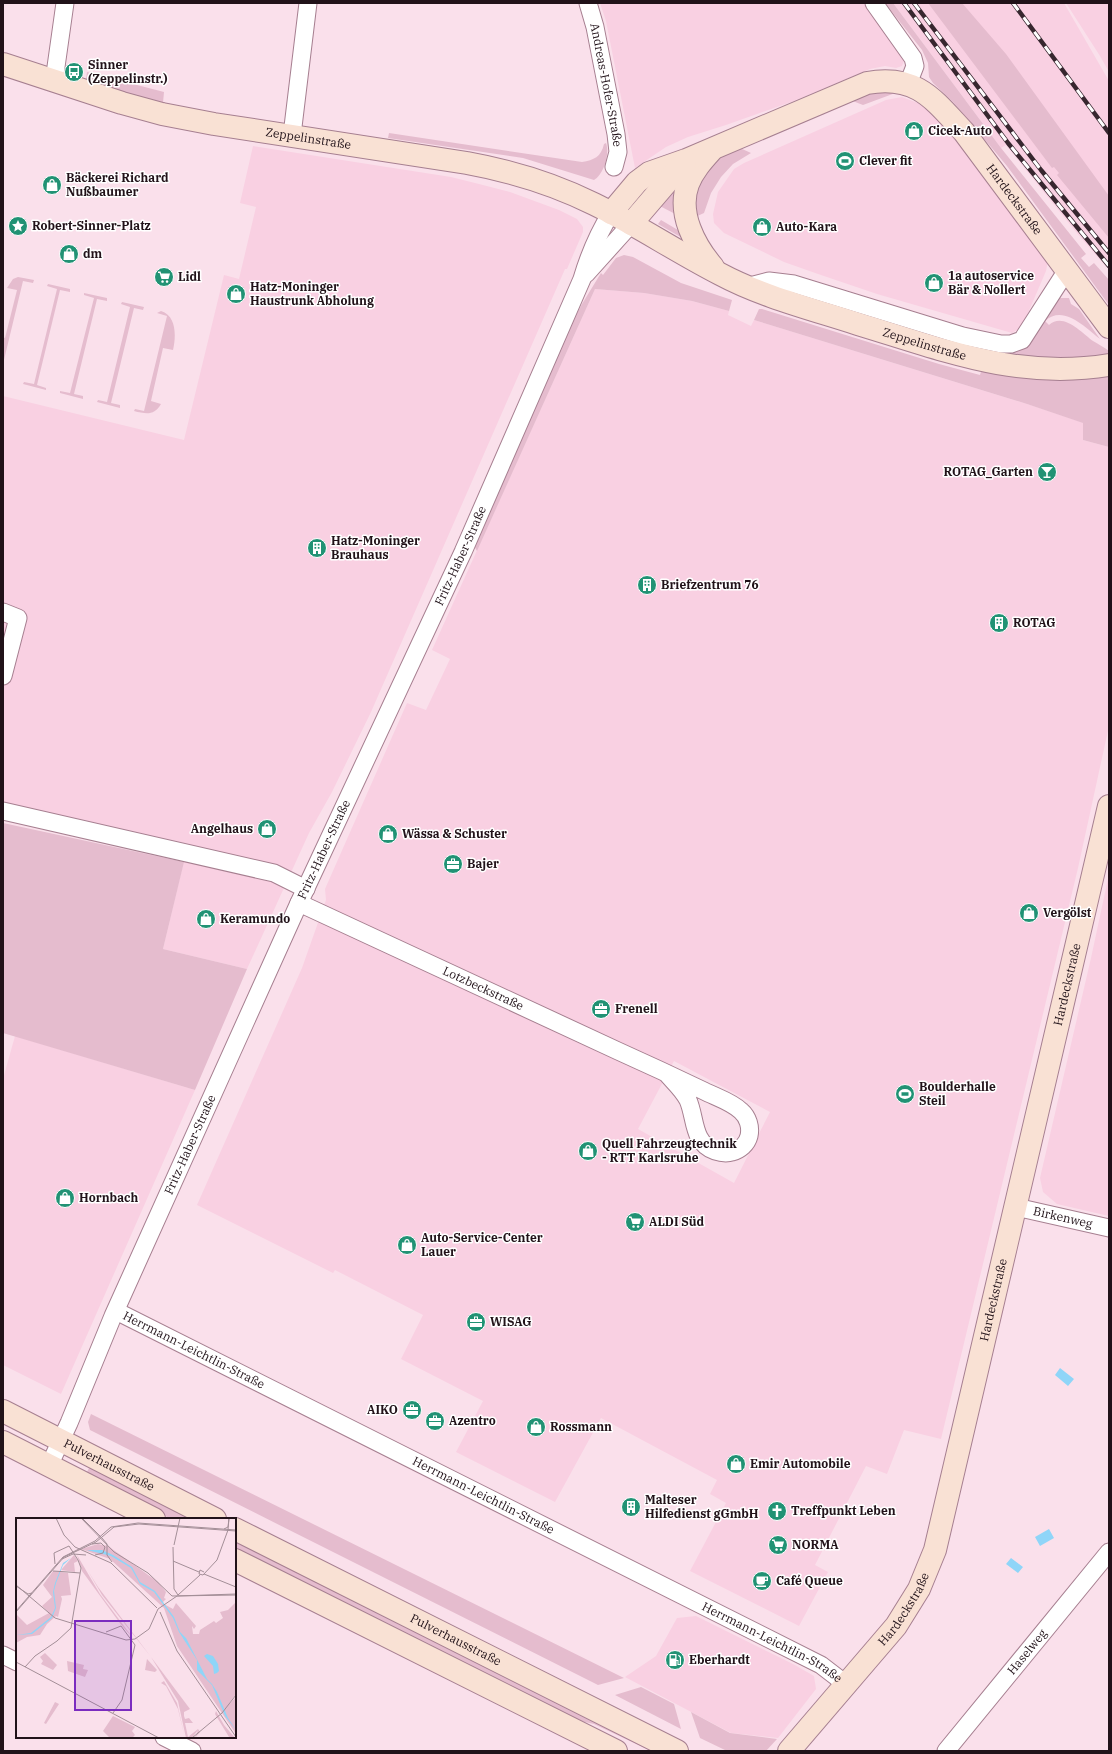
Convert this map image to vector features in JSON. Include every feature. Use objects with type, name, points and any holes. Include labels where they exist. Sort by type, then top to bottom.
[{"type":"street","points":[[54,81],[65,3]]},
{"type":"street","points":[[292,135],[308,3]]},
{"type":"street","name":"Andreas-Hofer-Straße","points":[[588,3],[595,27],[616,134],[618,152],[614,167]]},
{"type":"street","points":[[874,3],[913,58],[914,66],[908,84]]},
{"type":"street","name":"Zeppelinstraße","points":[[3,64],[162,114],[468,163],[507,171],[538,180],[572,194],[611,213],[746,287],[796,305],[973,359],[1018,367],[1054,370],[1109,365]]},
{"type":"street","name":"Hardeckstraße","points":[[611,213],[637,182],[649,173],[686,160],[713,147],[868,83],[894,81],[908,84],[924,91],[964,132],[1109,327]]},
{"type":"street","points":[[713,147],[694,172],[688,185],[685,208],[689,229],[699,248],[720,274]]},
{"type":"street","name":"Hardeckstraße","points":[[631,224],[686,160]]},
{"type":"street","name":"Fritz-Haber-Straße","points":[[49,1466],[116,1311],[302,896],[463,552],[582,279],[589,256],[600,231],[611,213]]},
{"type":"street","name":"Fritz-Haber-Straße","points":[[582,279],[631,224]]},
{"type":"street","name":"Zeppelinstraße","points":[[746,287],[775,280],[794,284],[962,336],[1001,344],[1011,344],[1022,340],[1067,270]]},
{"type":"street","points":[[3,612],[18,618],[3,676]]},
{"type":"street","name":"Hardeckstraße","points":[[789,1751],[896,1626],[919,1590],[935,1550],[1109,806]]},
{"type":"street","name":"Lotzbeckstraße","points":[[3,811],[274,873],[302,896],[667,1074],[740,1110],[747,1117],[750,1128],[749,1136],[745,1144],[738,1150],[730,1153],[720,1153],[709,1149],[698,1137],[688,1101],[667,1074]]},
{"type":"street","name":"Birkenweg","points":[[1016,1206],[1109,1228]]},
{"type":"street","name":"Herrmann-Leichtlin-Straße","points":[[116,1311],[821,1665],[847,1685]]},
{"type":"street","name":"Pulverhausstraße","points":[[3,1410],[213,1518]]},
{"type":"street","points":[[3,1442],[152,1518]]},
{"type":"street","name":"Pulverhausstraße","points":[[236,1530],[676,1751]]},
{"type":"street","name":"Haselweg","points":[[946,1751],[1109,1552]]},
{"type":"street","points":[[236,1561],[616,1751]]},
{"type":"street","points":[[3,1655],[16,1662]]},
{"type":"street","points":[[158,1751],[164,1738]]},
{"type":"street","points":[[166,1738],[192,1751]]},
{"type":"shaded area","points":[[600,3],[864,3],[905,58],[902,66],[896,68],[885,66],[870,69],[794,101],[688,137],[666,147],[635,168],[606,21]]},
{"type":"shaded area","points":[[885,3],[893,3],[1001,148],[1086,254],[1081,258],[1089,267],[1094,263],[1109,280],[1109,305],[1007,166],[953,102],[933,83],[929,77],[928,63],[922,50]]},
{"type":"shaded area","points":[[893,3],[1064,3],[1109,81],[1109,270],[1076,232],[1006,145],[1001,148]]},
{"type":"shaded area","points":[[928,3],[962,3],[1006,54],[1109,196],[1109,238],[1057,175],[1059,173],[1054,167],[1052,168]]},
{"type":"shaded area","points":[[1066,3],[1109,3],[1109,72],[1100,56]]},
{"type":"shaded area","points":[[87,72],[164,92],[163,103],[113,89],[86,79]]},
{"type":"shaded area","points":[[870,92],[898,92],[863,105],[850,100]]},
{"type":"shaded area","points":[[902,97],[918,103],[928,110],[961,144],[1048,261],[1046,271],[1022,327],[1012,333],[877,294],[784,262],[724,233],[714,223],[713,214],[718,192],[734,169],[744,163],[886,100]]},
{"type":"shaded area","points":[[389,133],[582,162],[599,155],[604,144],[606,143],[607,158],[601,173],[594,180],[523,158],[388,138]]},
{"type":"shaded area","name":"Hatz-Moninger Brauhaus","points":[[253,146],[451,177],[510,192],[559,210],[577,219],[583,227],[583,232],[567,269],[565,269],[371,712],[332,792],[309,833],[247,969],[163,949],[188,844],[3,802],[3,396],[184,440],[224,275],[239,279],[256,207],[240,203]]},
{"type":"shaded area","points":[[740,148],[751,153],[733,164],[721,177],[711,193],[704,213],[693,218],[693,191],[719,157]]},
{"type":"shaded area","points":[[678,182],[681,217],[656,204]]},
{"type":"shaded area","points":[[661,220],[683,233],[684,239],[658,224]]},
{"type":"shaded area","points":[[624,255],[633,257],[681,283],[732,300],[729,311],[692,301],[644,293],[595,289],[477,551],[474,546],[565,335],[601,273],[603,275],[616,258]]},
{"type":"shaded area","points":[[18,277],[34,280],[33,283],[23,281],[3,364],[3,337],[5,338],[17,290],[7,288],[13,279]]},
{"type":"shaded area","points":[[48,284],[70,289],[70,292],[60,290],[37,385],[46,388],[46,390],[23,384],[24,382],[34,384],[57,289],[47,286]]},
{"type":"shaded area","points":[[595,289],[644,293],[692,301],[729,311],[728,315],[751,326],[754,320],[1084,423],[1083,440],[1109,447],[1109,726],[1078,868],[941,1439],[904,1430],[887,1474],[866,1466],[815,1565],[828,1572],[799,1626],[690,1571],[726,1503],[710,1494],[717,1480],[601,1418],[555,1502],[456,1452],[483,1401],[401,1359],[423,1315],[335,1270],[333,1273],[197,1205],[302,968],[326,900],[325,889],[407,703],[426,710],[450,659],[432,650]],"holes":[[[674,1061],[770,1112],[734,1183],[638,1129]]]},
{"type":"shaded area","points":[[84,293],[107,298],[107,301],[97,299],[74,394],[83,396],[83,399],[60,393],[60,391],[70,393],[94,298],[84,295]]},
{"type":"shaded area","points":[[1059,298],[1069,298],[1071,304],[1079,309],[1100,339],[1074,319],[1066,316],[1052,316],[1045,321],[1049,325],[1054,322],[1066,322],[1109,351],[1109,447],[1083,440],[1083,423],[1027,404],[754,320],[759,309],[762,309],[939,364],[980,375],[988,348],[1012,352],[1020,350],[1033,339],[1055,301]]},
{"type":"shaded area","points":[[122,302],[144,307],[143,310],[134,308],[111,403],[120,405],[120,408],[97,402],[98,400],[107,402],[130,307],[121,304]]},
{"type":"shaded area","points":[[161,311],[170,317],[173,322],[175,339],[173,350],[163,348],[151,401],[161,404],[156,411],[142,413],[134,411],[135,409],[144,411],[167,316],[157,313]]},
{"type":"shaded area","points":[[3,823],[184,862],[163,949],[247,969],[195,1090],[3,1033]]},
{"type":"shaded area","points":[[1109,874],[1109,1216],[1057,1204],[1043,1192],[1040,1178]]},
{"type":"shaded area","points":[[15,1036],[195,1090],[61,1394],[3,1365],[3,1079]]},
{"type":"shaded area","points":[[91,1414],[624,1678],[598,1685],[90,1430],[88,1422]]},
{"type":"shaded area","points":[[90,1466],[194,1518],[169,1518],[85,1476]]},
{"type":"shaded area","points":[[236,1539],[658,1751],[651,1751],[594,1724],[571,1719],[236,1552]]},
{"type":"shaded area","points":[[696,1616],[814,1676],[816,1689],[778,1738],[731,1733],[625,1677],[656,1656],[677,1618]]},
{"type":"shaded area","points":[[641,1687],[674,1704],[681,1729],[615,1695]]},
{"type":"shaded area","points":[[691,1712],[730,1733],[777,1739],[766,1751],[727,1751],[700,1738]]},
{"type":"water","points":[[1060,1368],[1074,1379],[1068,1386],[1055,1375]]},
{"type":"water","points":[[1049,1529],[1054,1538],[1040,1546],[1035,1537]]},
{"type":"water","points":[[1011,1558],[1023,1567],[1018,1573],[1006,1564]]},
{"type":"railway","points":[[904,3],[1008,143],[1109,266]]},
{"type":"railway","points":[[914,3],[1041,170],[1109,253]]},
{"type":"railway","points":[[1013,3],[1109,133]]},
{"type":"place","name":"Sinner (Zeppelinstr.)","points":[[74,72]]},
{"type":"place","name":"Cicek-Auto","points":[[914,131]]},
{"type":"place","name":"Clever fit","points":[[845,161]]},
{"type":"place","name":"Bäckerei Richard Nußbaumer","points":[[52,185]]},
{"type":"place","name":"Robert-Sinner-Platz","points":[[18,226]]},
{"type":"place","name":"Auto-Kara","points":[[762,227]]},
{"type":"place","name":"dm","points":[[69,254]]},
{"type":"place","name":"Lidl","points":[[164,277]]},
{"type":"place","name":"1a autoservice Bär & Nollert","points":[[934,283]]},
{"type":"place","name":"Hatz-Moninger Haustrunk Abholung","points":[[236,294]]},
{"type":"place","name":"ROTAG_Garten","points":[[1047,472]]},
{"type":"place","name":"Hatz-Moninger Brauhaus","points":[[317,548]]},
{"type":"place","name":"Briefzentrum 76","points":[[647,585]]},
{"type":"place","name":"ROTAG","points":[[999,623]]},
{"type":"place","name":"Angelhaus","points":[[267,829]]},
{"type":"place","name":"Wässa & Schuster","points":[[388,834]]},
{"type":"place","name":"Bajer","points":[[453,864]]},
{"type":"place","name":"Vergölst","points":[[1029,913]]},
{"type":"place","name":"Keramundo","points":[[206,919]]},
{"type":"place","name":"Frenell","points":[[601,1009]]},
{"type":"place","name":"Boulderhalle Steil","points":[[905,1094]]},
{"type":"place","name":"Quell Fahrzeugtechnik - RTT Karlsruhe","points":[[588,1151]]},
{"type":"place","name":"Hornbach","points":[[65,1198]]},
{"type":"place","name":"ALDI Süd","points":[[635,1222]]},
{"type":"place","name":"Auto-Service-Center Lauer","points":[[407,1245]]},
{"type":"place","name":"WISAG","points":[[476,1322]]},
{"type":"place","name":"AIKO","points":[[412,1410]]},
{"type":"place","name":"Azentro","points":[[435,1421]]},
{"type":"place","name":"Rossmann","points":[[536,1427]]},
{"type":"place","name":"Emir Automobile","points":[[736,1464]]},
{"type":"place","name":"Malteser Hilfedienst gGmbH","points":[[631,1507]]},
{"type":"place","name":"Treffpunkt Leben","points":[[777,1511]]},
{"type":"place","name":"NORMA","points":[[778,1545]]},
{"type":"place","name":"Café Queue","points":[[762,1581]]},
{"type":"place","name":"Eberhardt","points":[[675,1660]]}]
